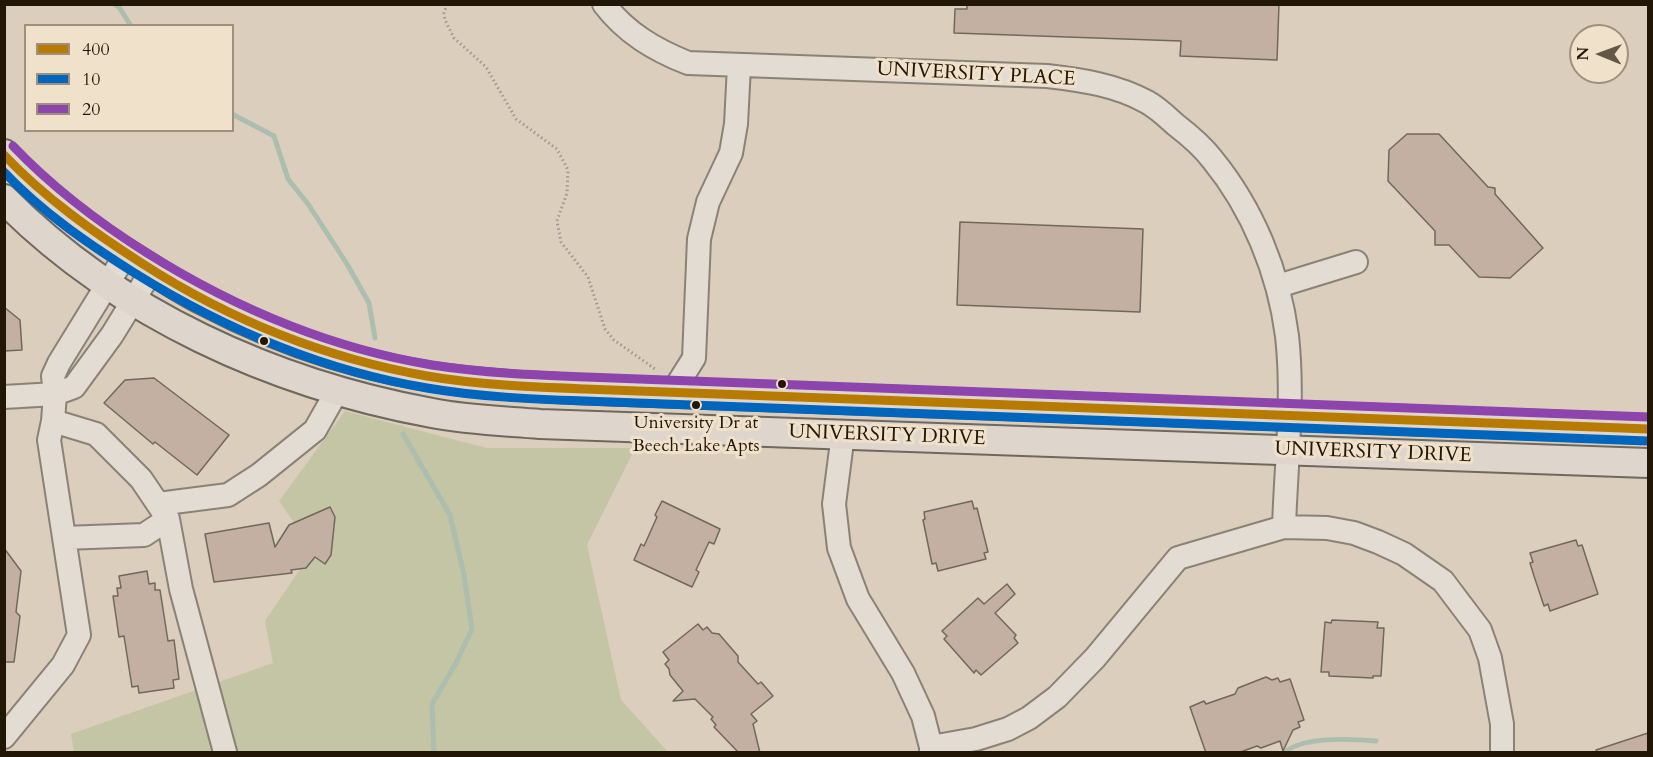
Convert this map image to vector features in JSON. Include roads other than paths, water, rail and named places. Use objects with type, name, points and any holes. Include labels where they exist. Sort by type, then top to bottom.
[{"type":"main road","name":"UNIVERSITY DRIVE","points":[[4,154],[48,195],[102,238],[204,301],[257,326],[315,348],[364,363],[463,381],[665,383],[714,395],[1648,429]]},
{"type":"main road","name":"UNIVERSITY DRIVE","points":[[4,199],[73,260],[134,300],[211,343],[254,363],[337,391],[432,413],[540,424],[1648,463]]},
{"type":"street","name":"UNIVERSITY PLACE","points":[[604,4],[638,38],[688,63],[1004,74],[1086,81],[1113,87],[1148,102],[1199,144],[1212,158],[1246,210],[1278,286],[1287,339],[1288,415],[1284,527]]},
{"type":"street","points":[[714,395],[694,358],[699,240],[708,202],[731,153],[736,124],[739,66]]},
{"type":"street","points":[[4,737],[63,665],[79,635],[49,440],[53,421],[53,376],[126,254]]},
{"type":"street","points":[[1278,286],[1356,262]]},
{"type":"street","points":[[4,397],[54,394],[74,387],[112,335],[152,270]]},
{"type":"street","points":[[665,383],[694,358]]},
{"type":"street","points":[[64,538],[144,535],[163,511],[228,495],[260,475],[315,430],[337,391]]},
{"type":"street","points":[[53,421],[96,434],[141,479],[163,511],[181,589],[225,753]]},
{"type":"street","points":[[843,434],[834,504],[838,548],[858,599],[903,673],[922,716],[931,750],[1008,729],[1029,718],[1057,697],[1095,658],[1178,558],[1284,527],[1327,528],[1354,533],[1404,554],[1443,581],[1480,630],[1490,657],[1502,724],[1502,753]]},
{"type":"waterway","points":[[114,4],[119,7],[130,24]]},
{"type":"waterway","points":[[234,115],[274,136],[288,179],[308,204],[369,303],[375,338]]},
{"type":"waterway","points":[[403,434],[450,515],[464,575],[472,629],[456,663],[432,704],[434,752]]},
{"type":"waterway","points":[[1285,752],[1304,743],[1316,741],[1342,739],[1376,741]]},
{"type":"place","name":"University Dr at Beech Lake Apts","points":[[696,405]]}]
